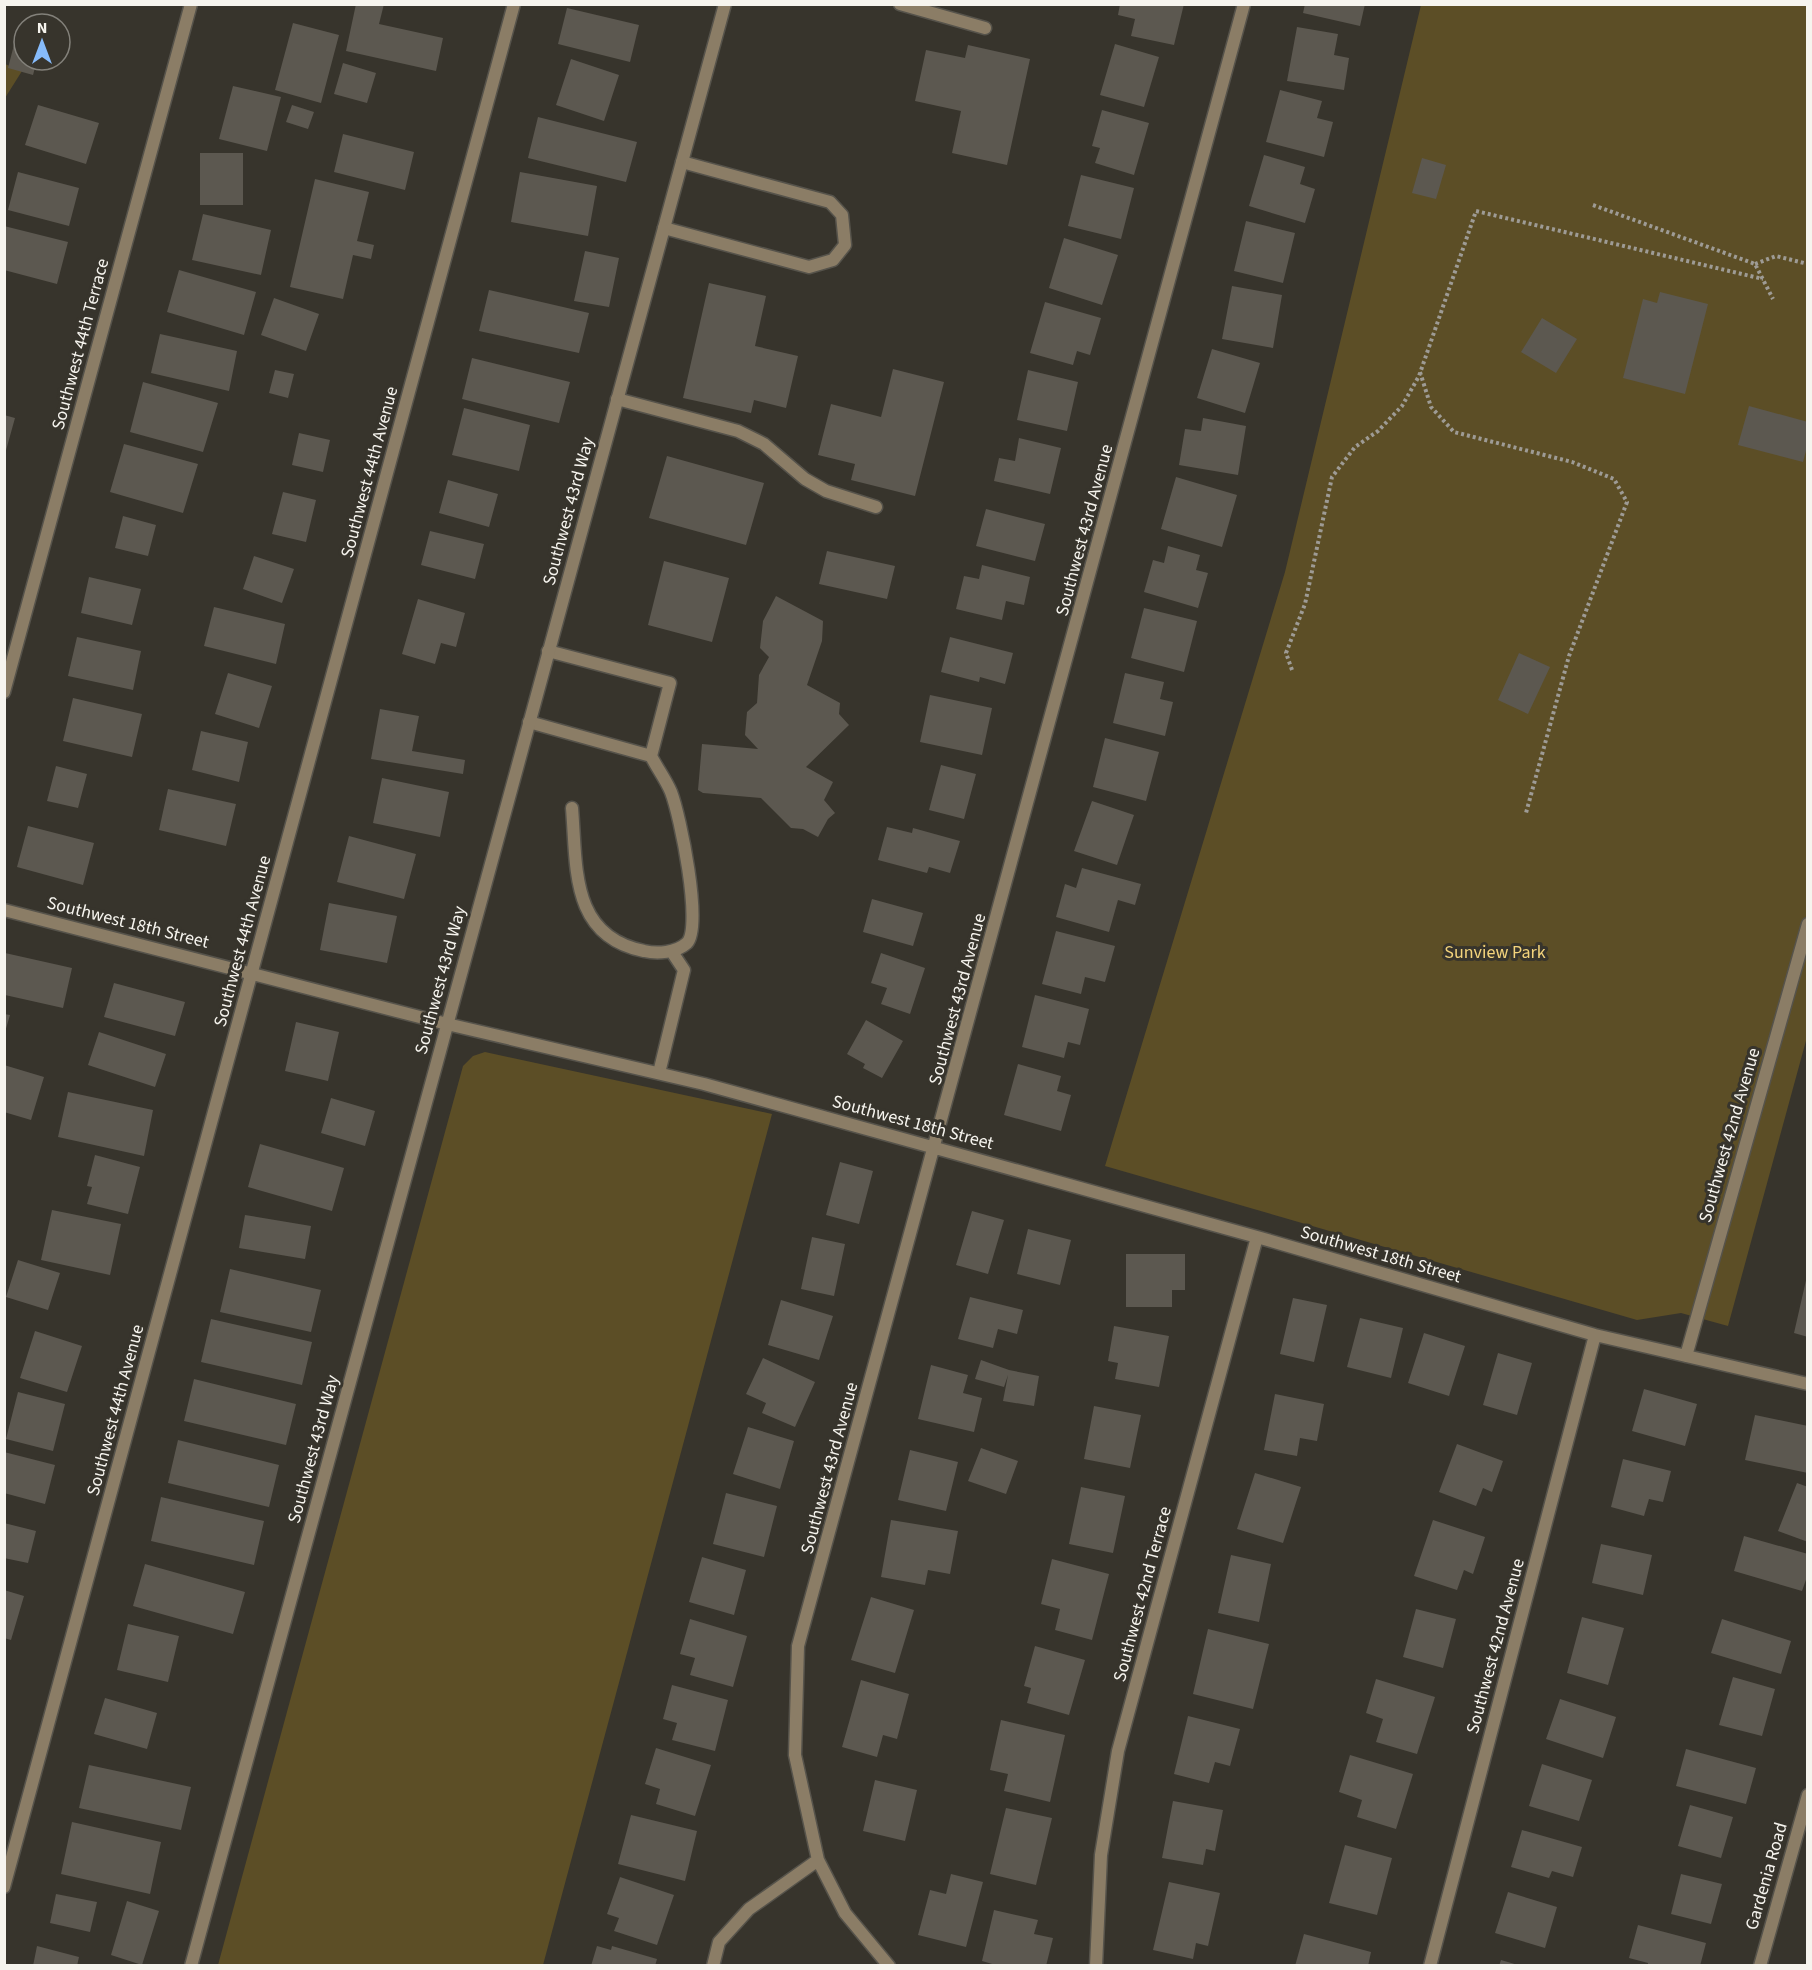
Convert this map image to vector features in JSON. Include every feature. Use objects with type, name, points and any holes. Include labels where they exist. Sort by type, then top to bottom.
[{"type":"street","name":"Southwest 44th Terrace","points":[[4,692],[191,4]]},
{"type":"street","name":"Southwest 44th Avenue","points":[[4,1887],[514,4]]},
{"type":"street","name":"Southwest 43rd Way","points":[[192,1965],[725,4]]},
{"type":"street","points":[[900,4],[985,28]]},
{"type":"street","name":"Southwest 43rd Avenue","points":[[889,1965],[845,1913],[818,1860],[795,1755],[798,1646],[1244,4]]},
{"type":"street","points":[[664,228],[809,267],[832,260],[845,244],[842,215],[830,202],[682,162]]},
{"type":"street","points":[[617,399],[738,431],[764,444],[805,479],[826,491],[876,507]]},
{"type":"street","points":[[548,651],[670,683],[651,756],[671,792],[690,875],[694,927],[688,942],[672,952],[645,951],[619,944],[592,922],[578,886],[572,808]]},
{"type":"street","points":[[529,722],[651,756]]},
{"type":"street","name":"Southwest 18th Street","points":[[4,910],[447,1024],[658,1073],[935,1146],[1595,1335],[1808,1384]]},
{"type":"street","name":"Southwest 42nd Avenue","points":[[1686,1356],[1808,924]]},
{"type":"street","points":[[658,1073],[684,970],[672,952]]},
{"type":"street","name":"Southwest 42nd Terrace","points":[[1096,1965],[1101,1855],[1118,1751],[1257,1237]]},
{"type":"street","name":"Southwest 42nd Avenue","points":[[1430,1965],[1595,1335]]},
{"type":"street","name":"Gardenia Road","points":[[1760,1965],[1808,1795]]},
{"type":"street","points":[[713,1965],[719,1942],[749,1909],[818,1860]]},
{"type":"path","points":[[1593,205],[1755,264],[1776,256],[1808,264]]},
{"type":"path","points":[[1292,670],[1286,653],[1305,604],[1332,477],[1355,447],[1378,431],[1402,406],[1420,371],[1476,211],[1762,279]]},
{"type":"path","points":[[1755,264],[1773,298]]},
{"type":"path","points":[[1420,371],[1431,407],[1454,432],[1572,462],[1614,479],[1627,502],[1569,656],[1526,813]]},
{"type":"green space","name":"Sunview Park","points":[[1421,5],[1807,5],[1807,1037],[1728,1326],[1681,1313],[1637,1320],[1105,1166],[1285,572]]},
{"type":"green space","points":[[5,64],[12,67],[12,72],[21,72],[5,98]]},
{"type":"green space","points":[[485,1052],[772,1114],[543,1965],[218,1965],[463,1066],[473,1056]]},
{"type":"building","points":[[356,4],[384,4],[379,24],[443,38],[436,71],[346,51]]},
{"type":"building","points":[[1120,4],[1184,4],[1174,45],[1131,36],[1135,19],[1118,15]]},
{"type":"building","points":[[1305,4],[1365,4],[1360,26],[1303,13]]},
{"type":"building","points":[[567,8],[639,25],[630,62],[558,44]]},
{"type":"building","points":[[293,23],[339,35],[321,103],[275,90]]},
{"type":"building","points":[[1297,27],[1338,34],[1334,55],[1349,58],[1344,90],[1287,81]]},
{"type":"building","points":[[1115,44],[1159,57],[1144,107],[1100,95]]},
{"type":"building","points":[[968,45],[1030,59],[1007,165],[952,153],[961,111],[915,101],[926,50],[965,58]]},
{"type":"building","points":[[12,52],[12,69],[8,68]]},
{"type":"building","points":[[571,59],[619,75],[604,121],[556,105]]},
{"type":"building","points":[[343,63],[376,73],[367,103],[334,94]]},
{"type":"building","points":[[233,86],[281,97],[267,151],[219,139]]},
{"type":"building","points":[[1280,90],[1322,101],[1317,118],[1333,122],[1324,157],[1266,142]]},
{"type":"building","points":[[38,105],[99,123],[86,164],[25,145]]},
{"type":"building","points":[[292,105],[314,112],[308,129],[286,122]]},
{"type":"building","points":[[1102,110],[1149,123],[1134,175],[1095,163],[1100,148],[1092,146]]},
{"type":"building","points":[[538,117],[637,142],[626,182],[528,158]]},
{"type":"building","points":[[343,134],[414,152],[405,190],[334,172]]},
{"type":"building","points":[[200,153],[243,153],[243,205],[200,205]]},
{"type":"building","points":[[1264,155],[1305,167],[1300,184],[1315,189],[1305,223],[1249,206]]},
{"type":"building","points":[[1422,158],[1446,165],[1436,199],[1412,193]]},
{"type":"building","points":[[18,172],[79,188],[69,226],[8,210]]},
{"type":"building","points":[[520,172],[597,186],[588,236],[511,222]]},
{"type":"building","points":[[1081,175],[1134,188],[1121,239],[1068,226]]},
{"type":"building","points":[[315,179],[369,192],[357,241],[374,245],[371,259],[353,255],[343,299],[290,287]]},
{"type":"building","points":[[203,214],[271,230],[261,275],[192,260]]},
{"type":"building","points":[[1246,221],[1295,233],[1283,283],[1234,271]]},
{"type":"building","points":[[4,226],[68,242],[57,284],[4,270]]},
{"type":"building","points":[[1064,238],[1118,255],[1102,305],[1049,288]]},
{"type":"building","points":[[585,251],[619,258],[609,307],[574,301]]},
{"type":"building","points":[[179,270],[256,292],[244,335],[167,312]]},
{"type":"building","points":[[709,283],[766,296],[755,346],[798,356],[786,408],[754,400],[751,413],[683,398]]},
{"type":"building","points":[[1232,286],[1282,295],[1273,348],[1222,339]]},
{"type":"building","points":[[489,290],[589,313],[579,353],[479,331]]},
{"type":"building","points":[[1660,292],[1708,304],[1685,394],[1623,378],[1643,299],[1657,303]]},
{"type":"building","points":[[274,298],[319,314],[306,351],[261,335]]},
{"type":"building","points":[[1045,302],[1101,318],[1090,355],[1077,351],[1073,365],[1030,353]]},
{"type":"building","points":[[1542,318],[1577,339],[1556,373],[1521,352]]},
{"type":"building","points":[[160,334],[237,351],[229,391],[151,373]]},
{"type":"building","points":[[1212,349],[1260,363],[1245,413],[1197,398]]},
{"type":"building","points":[[472,358],[570,382],[559,423],[462,399]]},
{"type":"building","points":[[893,369],[944,382],[915,496],[851,480],[855,464],[818,455],[831,404],[881,417]]},
{"type":"building","points":[[275,370],[294,374],[288,398],[269,393]]},
{"type":"building","points":[[1028,370],[1078,382],[1067,431],[1017,420]]},
{"type":"building","points":[[143,382],[218,403],[203,452],[130,432]]},
{"type":"building","points":[[1749,406],[1808,422],[1808,443],[1803,462],[1738,445]]},
{"type":"building","points":[[464,408],[530,425],[519,471],[452,455]]},
{"type":"building","points":[[4,415],[15,418],[5,454],[4,454]]},
{"type":"building","points":[[1203,418],[1246,426],[1238,475],[1179,465],[1185,429],[1201,431]]},
{"type":"building","points":[[299,433],[330,440],[323,472],[292,465]]},
{"type":"building","points":[[1019,438],[1061,448],[1050,494],[994,481],[999,458],[1015,461]]},
{"type":"building","points":[[124,444],[198,464],[183,513],[110,492]]},
{"type":"building","points":[[667,456],[764,483],[746,545],[649,518]]},
{"type":"building","points":[[1176,477],[1237,495],[1222,547],[1161,529]]},
{"type":"building","points":[[448,480],[498,494],[489,527],[439,513]]},
{"type":"building","points":[[283,492],[316,500],[306,542],[272,534]]},
{"type":"building","points":[[986,509],[1045,524],[1035,561],[976,546]]},
{"type":"building","points":[[123,516],[156,525],[148,556],[115,548]]},
{"type":"building","points":[[430,531],[484,544],[475,579],[421,565]]},
{"type":"building","points":[[1168,546],[1200,555],[1196,570],[1208,573],[1198,608],[1144,592],[1153,560],[1164,563]]},
{"type":"building","points":[[827,551],[895,566],[887,599],[819,584]]},
{"type":"building","points":[[254,556],[294,569],[282,603],[243,589]]},
{"type":"building","points":[[664,561],[729,578],[712,642],[648,625]]},
{"type":"building","points":[[982,565],[1030,577],[1024,605],[1006,601],[1002,620],[956,609],[964,576],[979,579]]},
{"type":"building","points":[[89,577],[141,589],[132,625],[81,613]]},
{"type":"building","points":[[776,596],[823,621],[822,641],[807,685],[840,703],[839,714],[849,725],[806,767],[833,782],[824,800],[835,813],[828,819],[818,837],[803,829],[791,828],[761,798],[703,793],[698,790],[702,744],[758,749],[745,735],[747,712],[757,703],[759,675],[769,657],[760,648],[763,621]]},
{"type":"building","points":[[418,599],[465,613],[456,647],[441,643],[435,664],[402,654]]},
{"type":"building","points":[[214,607],[285,624],[276,664],[204,646]]},
{"type":"building","points":[[1144,608],[1197,621],[1184,672],[1131,658]]},
{"type":"building","points":[[77,637],[141,651],[133,690],[68,676]]},
{"type":"building","points":[[950,637],[1013,653],[1005,684],[980,677],[979,682],[941,672]]},
{"type":"building","points":[[1519,653],[1550,667],[1528,714],[1498,700]]},
{"type":"building","points":[[228,673],[272,686],[259,728],[215,714]]},
{"type":"building","points":[[1125,673],[1164,682],[1160,699],[1173,702],[1165,736],[1113,723]]},
{"type":"building","points":[[930,695],[992,708],[982,755],[920,742]]},
{"type":"building","points":[[73,698],[142,714],[132,757],[63,741]]},
{"type":"building","points":[[380,709],[419,716],[412,751],[465,760],[463,774],[371,759]]},
{"type":"building","points":[[201,731],[248,742],[239,782],[192,770]]},
{"type":"building","points":[[1105,738],[1159,752],[1146,801],[1093,787]]},
{"type":"building","points":[[941,765],[976,774],[964,819],[929,810]]},
{"type":"building","points":[[56,766],[87,774],[78,808],[47,801]]},
{"type":"building","points":[[382,778],[449,792],[440,837],[373,823]]},
{"type":"building","points":[[168,789],[236,804],[226,846],[159,830]]},
{"type":"building","points":[[1092,801],[1134,815],[1117,865],[1074,851]]},
{"type":"building","points":[[28,826],[94,843],[83,885],[17,867]]},
{"type":"building","points":[[887,827],[912,833],[913,828],[960,841],[950,873],[929,867],[927,873],[878,860]]},
{"type":"building","points":[[349,836],[416,854],[404,899],[337,882]]},
{"type":"building","points":[[1082,868],[1141,884],[1135,905],[1118,900],[1109,932],[1056,917],[1065,884],[1076,888]]},
{"type":"building","points":[[872,899],[923,913],[913,946],[863,932]]},
{"type":"building","points":[[329,903],[397,916],[387,963],[320,950]]},
{"type":"building","points":[[1056,931],[1115,946],[1105,982],[1085,977],[1081,994],[1042,984]]},
{"type":"building","points":[[5,953],[72,968],[63,1008],[5,995]]},
{"type":"building","points":[[881,953],[925,968],[910,1014],[881,1004],[887,988],[871,983]]},
{"type":"building","points":[[114,983],[185,1002],[175,1036],[104,1017]]},
{"type":"building","points":[[1035,995],[1089,1009],[1080,1045],[1068,1042],[1064,1058],[1022,1047]]},
{"type":"building","points":[[4,1014],[10,1015],[5,1032],[4,1032]]},
{"type":"building","points":[[866,1020],[903,1041],[882,1078],[863,1068],[865,1064],[847,1054]]},
{"type":"building","points":[[296,1022],[339,1032],[328,1081],[285,1071]]},
{"type":"building","points":[[99,1032],[166,1054],[155,1087],[88,1065]]},
{"type":"building","points":[[1018,1064],[1061,1076],[1057,1091],[1071,1095],[1061,1131],[1004,1115]]},
{"type":"building","points":[[4,1065],[44,1077],[31,1120],[4,1112]]},
{"type":"building","points":[[68,1092],[153,1110],[144,1156],[58,1137]]},
{"type":"building","points":[[331,1098],[375,1111],[365,1146],[321,1133]]},
{"type":"building","points":[[260,1144],[344,1168],[332,1211],[248,1187]]},
{"type":"building","points":[[95,1155],[140,1167],[128,1214],[87,1204],[92,1187],[87,1186]]},
{"type":"building","points":[[840,1162],[873,1171],[859,1224],[826,1215]]},
{"type":"building","points":[[52,1210],[121,1224],[110,1275],[41,1260]]},
{"type":"building","points":[[972,1211],[1004,1220],[988,1274],[956,1265]]},
{"type":"building","points":[[245,1215],[311,1226],[305,1259],[239,1248]]},
{"type":"building","points":[[1028,1229],[1071,1240],[1060,1285],[1017,1274]]},
{"type":"building","points":[[812,1237],[845,1244],[834,1296],[801,1289]]},
{"type":"building","points":[[1126,1254],[1185,1254],[1185,1290],[1172,1290],[1172,1307],[1126,1307]]},
{"type":"building","points":[[18,1260],[60,1273],[48,1310],[6,1297]]},
{"type":"building","points":[[230,1269],[321,1290],[311,1332],[220,1312]]},
{"type":"building","points":[[1808,1277],[1808,1337],[1794,1333]]},
{"type":"building","points":[[970,1297],[1023,1310],[1017,1334],[998,1329],[993,1348],[958,1339]]},
{"type":"building","points":[[1293,1298],[1327,1305],[1314,1362],[1280,1354]]},
{"type":"building","points":[[781,1300],[833,1316],[819,1360],[768,1345]]},
{"type":"building","points":[[1360,1318],[1403,1328],[1391,1378],[1347,1367]]},
{"type":"building","points":[[211,1319],[312,1342],[302,1385],[201,1362]]},
{"type":"building","points":[[1114,1326],[1169,1336],[1159,1387],[1115,1379],[1118,1363],[1108,1361]]},
{"type":"building","points":[[35,1331],[82,1346],[67,1392],[20,1378]]},
{"type":"building","points":[[1424,1333],[1465,1346],[1449,1396],[1408,1383]]},
{"type":"building","points":[[1498,1353],[1532,1363],[1517,1415],[1483,1405]]},
{"type":"building","points":[[763,1358],[815,1382],[795,1427],[762,1413],[766,1403],[746,1394]]},
{"type":"building","points":[[981,1360],[1009,1370],[1039,1376],[1034,1406],[1003,1401],[1008,1375],[1004,1387],[975,1379]]},
{"type":"building","points":[[931,1365],[968,1375],[963,1393],[982,1398],[974,1432],[918,1419]]},
{"type":"building","points":[[194,1379],[296,1404],[286,1445],[184,1421]]},
{"type":"building","points":[[1644,1389],[1697,1404],[1685,1446],[1632,1431]]},
{"type":"building","points":[[18,1392],[65,1404],[53,1451],[6,1439]]},
{"type":"building","points":[[1275,1394],[1324,1404],[1317,1441],[1300,1438],[1297,1456],[1264,1450]]},
{"type":"building","points":[[1094,1406],[1141,1415],[1130,1468],[1084,1459]]},
{"type":"building","points":[[1755,1415],[1808,1426],[1808,1473],[1745,1460]]},
{"type":"building","points":[[748,1427],[794,1441],[780,1489],[733,1474]]},
{"type":"building","points":[[178,1440],[279,1465],[269,1507],[168,1483]]},
{"type":"building","points":[[1457,1444],[1503,1461],[1492,1492],[1483,1488],[1476,1506],[1439,1492]]},
{"type":"building","points":[[981,1448],[1018,1461],[1006,1494],[968,1481]]},
{"type":"building","points":[[910,1450],[958,1462],[946,1511],[898,1500]]},
{"type":"building","points":[[4,1452],[55,1465],[45,1504],[4,1493]]},
{"type":"building","points":[[1623,1459],[1671,1471],[1663,1502],[1649,1499],[1644,1516],[1611,1507]]},
{"type":"building","points":[[1255,1473],[1301,1487],[1283,1543],[1237,1529]]},
{"type":"building","points":[[1797,1483],[1808,1487],[1808,1542],[1778,1531]]},
{"type":"building","points":[[1081,1487],[1125,1496],[1113,1553],[1069,1544]]},
{"type":"building","points":[[726,1493],[777,1506],[764,1557],[713,1544]]},
{"type":"building","points":[[161,1497],[264,1521],[254,1565],[151,1541]]},
{"type":"building","points":[[891,1520],[958,1531],[950,1574],[928,1570],[925,1585],[881,1577]]},
{"type":"building","points":[[1433,1520],[1485,1537],[1473,1574],[1464,1570],[1457,1590],[1414,1576]]},
{"type":"building","points":[[4,1523],[36,1531],[28,1563],[4,1558]]},
{"type":"building","points":[[1744,1536],[1808,1554],[1808,1574],[1802,1591],[1734,1571]]},
{"type":"building","points":[[1601,1544],[1652,1555],[1643,1595],[1592,1583]]},
{"type":"building","points":[[1231,1555],[1271,1564],[1259,1622],[1218,1613]]},
{"type":"building","points":[[702,1557],[746,1570],[734,1615],[689,1602]]},
{"type":"building","points":[[1052,1559],[1109,1574],[1092,1640],[1055,1630],[1060,1609],[1041,1604]]},
{"type":"building","points":[[145,1564],[245,1592],[233,1634],[133,1606]]},
{"type":"building","points":[[4,1590],[24,1596],[11,1640],[4,1638]]},
{"type":"building","points":[[871,1597],[914,1610],[895,1673],[851,1660]]},
{"type":"building","points":[[1416,1609],[1456,1619],[1443,1668],[1403,1657]]},
{"type":"building","points":[[1582,1617],[1624,1628],[1608,1685],[1567,1673]]},
{"type":"building","points":[[690,1619],[747,1636],[733,1687],[690,1675],[695,1658],[680,1654]]},
{"type":"building","points":[[1722,1619],[1791,1641],[1781,1674],[1711,1653]]},
{"type":"building","points":[[128,1624],[179,1636],[168,1682],[117,1670]]},
{"type":"building","points":[[1208,1629],[1269,1644],[1253,1709],[1193,1694]]},
{"type":"building","points":[[1035,1646],[1085,1660],[1069,1715],[1027,1703],[1031,1688],[1024,1686]]},
{"type":"building","points":[[1733,1677],[1775,1689],[1762,1736],[1719,1725]]},
{"type":"building","points":[[1376,1679],[1435,1697],[1417,1754],[1376,1742],[1383,1719],[1366,1713]]},
{"type":"building","points":[[861,1680],[909,1694],[897,1739],[883,1735],[877,1757],[842,1747]]},
{"type":"building","points":[[672,1685],[728,1700],[715,1751],[672,1740],[677,1723],[663,1719]]},
{"type":"building","points":[[105,1698],[157,1713],[147,1749],[94,1734]]},
{"type":"building","points":[[1560,1699],[1616,1717],[1603,1758],[1546,1739]]},
{"type":"building","points":[[1188,1716],[1240,1729],[1230,1766],[1215,1762],[1209,1783],[1174,1774]]},
{"type":"building","points":[[1001,1720],[1065,1735],[1050,1802],[1004,1791],[1008,1774],[990,1770]]},
{"type":"building","points":[[656,1748],[711,1765],[695,1816],[656,1804],[660,1789],[645,1784]]},
{"type":"building","points":[[1686,1749],[1756,1768],[1746,1804],[1676,1786]]},
{"type":"building","points":[[1350,1755],[1413,1774],[1396,1829],[1357,1817],[1362,1800],[1339,1792]]},
{"type":"building","points":[[1542,1764],[1592,1780],[1579,1821],[1529,1806]]},
{"type":"building","points":[[89,1765],[191,1787],[181,1830],[79,1808]]},
{"type":"building","points":[[875,1780],[917,1790],[905,1841],[863,1831]]},
{"type":"building","points":[[1173,1801],[1223,1810],[1215,1851],[1206,1849],[1203,1865],[1162,1858]]},
{"type":"building","points":[[1690,1805],[1733,1817],[1721,1858],[1678,1846]]},
{"type":"building","points":[[1006,1808],[1052,1818],[1036,1885],[990,1874]]},
{"type":"building","points":[[631,1815],[697,1831],[685,1881],[618,1864]]},
{"type":"building","points":[[72,1822],[161,1842],[150,1894],[61,1874]]},
{"type":"building","points":[[1522,1830],[1582,1847],[1573,1877],[1552,1871],[1549,1878],[1511,1867]]},
{"type":"building","points":[[1345,1845],[1392,1858],[1377,1915],[1329,1903]]},
{"type":"building","points":[[951,1874],[983,1882],[966,1947],[918,1935],[930,1890],[946,1894]]},
{"type":"building","points":[[1681,1874],[1722,1884],[1711,1924],[1671,1914]]},
{"type":"building","points":[[620,1877],[674,1895],[657,1945],[614,1931],[619,1918],[607,1914]]},
{"type":"building","points":[[1169,1882],[1220,1893],[1208,1946],[1196,1943],[1193,1959],[1153,1950]]},
{"type":"building","points":[[1508,1892],[1557,1907],[1545,1948],[1495,1933]]},
{"type":"building","points":[[56,1894],[97,1902],[90,1932],[50,1923]]},
{"type":"building","points":[[127,1901],[159,1911],[142,1965],[111,1955]]},
{"type":"building","points":[[994,1910],[1038,1920],[1034,1934],[1053,1938],[1046,1966],[999,1966],[982,1961]]},
{"type":"building","points":[[1638,1925],[1706,1943],[1700,1966],[1648,1966],[1648,1963],[1629,1958]]},
{"type":"building","points":[[1304,1934],[1371,1952],[1368,1966],[1295,1966]]},
{"type":"building","points":[[37,1946],[79,1957],[77,1966],[33,1966]]},
{"type":"building","points":[[597,1946],[611,1950],[612,1946],[657,1959],[655,1966],[591,1966]]},
{"type":"building","points":[[1501,1960],[1518,1965],[1518,1966],[1499,1966]]}]
